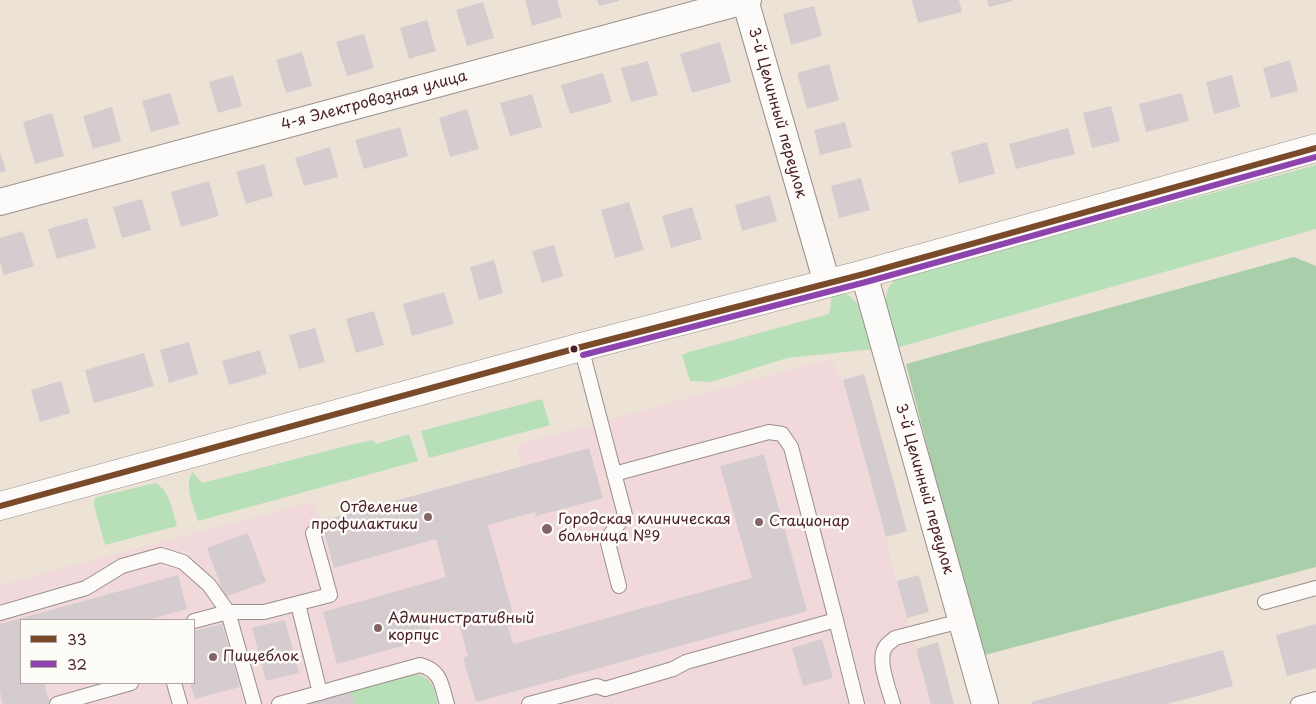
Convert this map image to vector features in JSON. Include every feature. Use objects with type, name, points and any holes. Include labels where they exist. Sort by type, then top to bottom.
[{"type":"street","name":"4-я Электровозная улица","points":[[0,202],[746,0]]},
{"type":"street","name":"3-й Целинный переулок","points":[[746,0],[827,283]]},
{"type":"street","points":[[0,506],[581,347],[864,274],[1316,148]]},
{"type":"street","name":"3-й Целинный переулок","points":[[864,274],[985,704]]},
{"type":"lane","points":[[581,347],[624,515],[608,539],[619,586]]},
{"type":"lane","points":[[614,474],[769,432],[782,434],[791,447],[857,704]]},
{"type":"lane","points":[[195,621],[228,612],[264,612],[330,595],[313,533]]},
{"type":"lane","points":[[0,613],[86,588],[122,566],[161,555],[184,562],[209,585],[228,612],[254,704]]},
{"type":"lane","points":[[1265,602],[1316,588]]},
{"type":"lane","points":[[298,604],[320,692]]},
{"type":"lane","points":[[529,704],[597,686],[605,688],[673,669],[686,662],[836,620]]},
{"type":"lane","points":[[893,704],[882,664],[883,651],[887,644],[895,638],[961,621]]},
{"type":"lane","points":[[279,704],[420,665],[431,668],[439,677],[447,704]]},
{"type":"lane","points":[[57,704],[127,684]]},
{"type":"lane","points":[[174,684],[180,704]]},
{"type":"lane","points":[[1298,704],[1316,699]]},
{"type":"shaded area","name":"Городская клиническая больница №9","points":[[830,359],[843,380],[910,634],[931,704],[0,704],[0,585],[312,502],[321,521],[522,466],[517,445]]},
{"type":"green space","points":[[1316,165],[1316,229],[896,348],[886,302],[890,285],[896,279]]},
{"type":"green space","points":[[1294,257],[1316,266],[1316,567],[981,656],[906,364]]},
{"type":"green space","points":[[847,294],[862,312],[874,349],[787,358],[711,382],[690,381],[682,355],[829,314],[832,295]]},
{"type":"green space","points":[[542,399],[550,425],[429,458],[421,431]]},
{"type":"green space","points":[[409,434],[418,461],[198,521],[189,489],[190,477],[193,472],[202,483],[350,445],[373,440],[376,444]]},
{"type":"green space","points":[[155,483],[160,486],[167,496],[177,526],[105,545],[94,505],[97,497]]},
{"type":"green space","points":[[415,674],[426,678],[432,684],[438,704],[355,704],[351,691]]},
{"type":"building","points":[[525,0],[557,0],[562,17],[532,26]]},
{"type":"building","points":[[597,0],[619,0],[619,1],[599,6]]},
{"type":"building","points":[[912,0],[959,0],[962,12],[918,23]]},
{"type":"building","points":[[987,0],[1012,0],[1012,1],[989,7]]},
{"type":"building","points":[[483,2],[494,38],[467,46],[456,10]]},
{"type":"building","points":[[814,6],[822,36],[791,45],[783,14]]},
{"type":"building","points":[[427,20],[436,51],[409,59],[400,28]]},
{"type":"building","points":[[364,34],[374,68],[347,76],[336,42]]},
{"type":"building","points":[[720,42],[731,82],[692,93],[680,54]]},
{"type":"building","points":[[302,52],[312,86],[286,93],[276,60]]},
{"type":"building","points":[[1290,60],[1298,91],[1271,98],[1263,68]]},
{"type":"building","points":[[648,61],[658,95],[631,102],[621,68]]},
{"type":"building","points":[[829,64],[839,100],[807,109],[797,73]]},
{"type":"building","points":[[603,73],[612,102],[570,114],[561,85]]},
{"type":"building","points":[[233,75],[242,106],[218,113],[209,82]]},
{"type":"building","points":[[1232,75],[1240,107],[1214,114],[1206,82]]},
{"type":"building","points":[[170,93],[180,124],[151,132],[142,101]]},
{"type":"building","points":[[1182,93],[1189,121],[1146,132],[1139,104]]},
{"type":"building","points":[[532,94],[542,127],[510,136],[500,103]]},
{"type":"building","points":[[1111,106],[1120,141],[1092,148],[1083,113]]},
{"type":"building","points":[[112,107],[121,141],[93,149],[83,116]]},
{"type":"building","points":[[467,109],[479,149],[450,157],[439,118]]},
{"type":"building","points":[[52,113],[64,156],[35,164],[23,122]]},
{"type":"building","points":[[845,122],[852,147],[820,155],[814,130]]},
{"type":"building","points":[[400,127],[408,156],[364,169],[355,140]]},
{"type":"building","points":[[1068,128],[1075,154],[1016,169],[1009,144]]},
{"type":"building","points":[[987,142],[995,174],[959,183],[951,152]]},
{"type":"building","points":[[330,147],[338,177],[304,186],[295,158]]},
{"type":"building","points":[[0,152],[6,171],[0,173]]},
{"type":"building","points":[[264,164],[273,196],[246,204],[236,172]]},
{"type":"building","points":[[861,178],[870,210],[839,218],[831,186]]},
{"type":"building","points":[[209,181],[219,216],[181,227],[171,192]]},
{"type":"building","points":[[770,195],[777,221],[742,231],[735,205]]},
{"type":"building","points":[[142,199],[151,230],[122,238],[113,207]]},
{"type":"building","points":[[629,202],[644,250],[615,258],[601,210]]},
{"type":"building","points":[[692,207],[702,239],[671,248],[662,216]]},
{"type":"building","points":[[87,218],[96,248],[57,259],[48,229]]},
{"type":"building","points":[[23,231],[34,266],[4,275],[0,263],[0,238]]},
{"type":"building","points":[[554,245],[563,276],[542,283],[532,251]]},
{"type":"building","points":[[494,260],[503,293],[479,300],[470,267]]},
{"type":"building","points":[[444,292],[454,324],[412,336],[403,304]]},
{"type":"building","points":[[374,311],[384,345],[356,353],[346,319]]},
{"type":"building","points":[[315,328],[325,362],[299,369],[289,335]]},
{"type":"building","points":[[189,342],[198,374],[169,383],[160,350]]},
{"type":"building","points":[[260,350],[267,374],[229,385],[222,361]]},
{"type":"building","points":[[144,353],[154,386],[94,403],[85,370]]},
{"type":"building","points":[[864,374],[907,531],[886,537],[843,380]]},
{"type":"building","points":[[61,381],[70,413],[40,422],[31,390]]},
{"type":"building","points":[[589,448],[603,498],[536,516],[535,512],[488,525],[516,625],[508,627],[513,644],[752,578],[720,466],[764,454],[807,611],[476,702],[463,658],[468,656],[455,610],[427,618],[432,638],[337,664],[323,612],[446,577],[436,539],[334,568],[321,521]]},
{"type":"building","points":[[248,533],[266,582],[225,597],[207,548]]},
{"type":"building","points":[[178,575],[187,609],[151,619],[20,619],[20,684],[44,684],[50,704],[3,704],[0,692],[0,624]]},
{"type":"building","points":[[919,575],[929,612],[907,618],[897,581]]},
{"type":"building","points":[[285,620],[299,673],[266,681],[252,628]]},
{"type":"building","name":"Пищеблок","points":[[222,624],[240,687],[195,699],[190,684],[195,684],[195,631]]},
{"type":"building","points":[[1316,624],[1316,668],[1287,676],[1276,635]]},
{"type":"building","points":[[822,639],[833,678],[803,686],[792,648]]},
{"type":"building","points":[[938,642],[954,704],[931,704],[916,649]]},
{"type":"building","points":[[1223,650],[1233,686],[1201,695],[1167,704],[1032,704],[1031,702]]},
{"type":"building","points":[[351,691],[355,704],[307,704],[307,703]]},
{"type":"transit line","name":"33","points":[[0,506],[581,347],[864,274],[1316,148]]},
{"type":"transit line","name":"32","points":[[583,355],[866,282],[1316,157]]},
{"type":"place","name":"Отделение профилактики","points":[[428,517]]},
{"type":"place","name":"Стационар","points":[[759,522]]},
{"type":"place","name":"Городская клиническая больница №9","points":[[547,529]]},
{"type":"place","name":"Административный корпус","points":[[378,628]]},
{"type":"place","name":"Пищеблок","points":[[213,657]]}]
